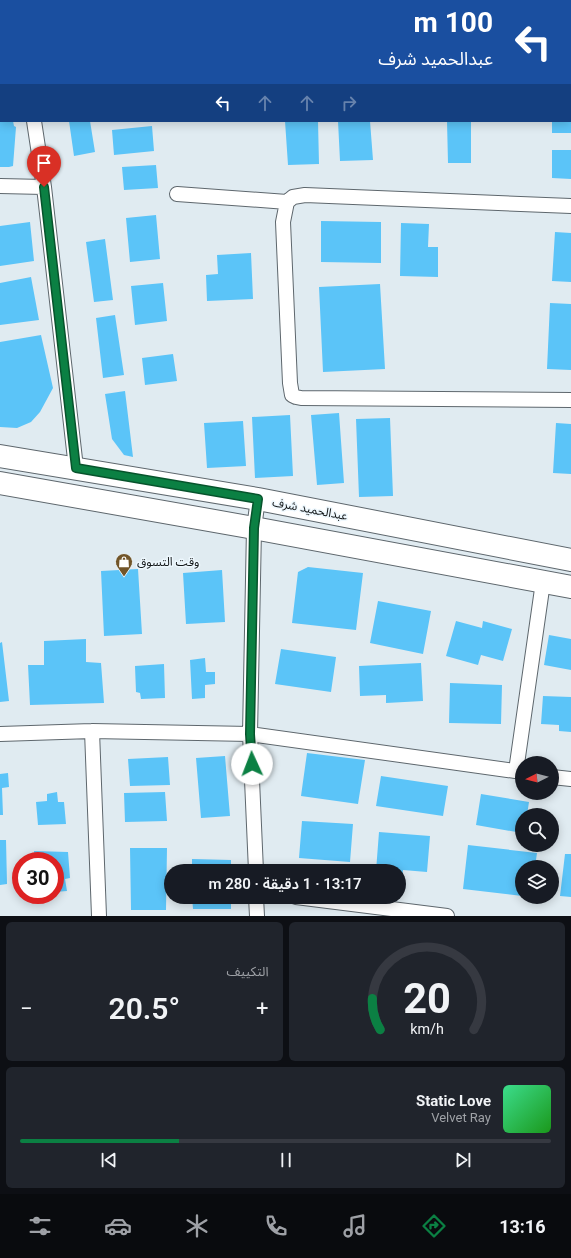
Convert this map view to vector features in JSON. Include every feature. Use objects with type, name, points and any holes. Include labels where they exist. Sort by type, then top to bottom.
[{"type":"main road","name":"عبدالحميد شرف","points":[[0,456],[258,499],[571,560]]},
{"type":"main road","points":[[0,483],[254,528],[571,587]]},
{"type":"street","points":[[34,122],[44,187],[76,468]]},
{"type":"street","points":[[0,186],[44,187]]},
{"type":"street","points":[[177,194],[287,202],[294,197],[305,195],[571,206]]},
{"type":"street","points":[[287,202],[283,222],[290,383],[292,395],[301,398],[571,400]]},
{"type":"street","points":[[256,864],[250,734],[254,528],[258,499]]},
{"type":"street","points":[[521,756],[544,582]]},
{"type":"street","points":[[92,731],[99,916]]},
{"type":"street","points":[[0,734],[92,731],[250,734],[515,771]]},
{"type":"street","points":[[559,778],[571,779]]},
{"type":"street","points":[[256,904],[257,916]]},
{"type":"street","points":[[352,904],[447,916]]},
{"type":"building","points":[[0,122],[13,122],[14,126],[16,127],[13,166],[0,167]]},
{"type":"building","points":[[69,122],[90,122],[95,152],[74,156]]},
{"type":"building","points":[[285,122],[318,122],[319,164],[288,165]]},
{"type":"building","points":[[338,122],[370,122],[373,160],[340,161]]},
{"type":"building","points":[[447,122],[471,122],[471,163],[448,163]]},
{"type":"building","points":[[552,122],[571,122],[571,133],[552,133]]},
{"type":"building","points":[[152,126],[154,151],[114,155],[112,130]]},
{"type":"building","points":[[552,150],[571,150],[571,179],[552,178]]},
{"type":"building","points":[[156,165],[158,188],[124,190],[122,167]]},
{"type":"building","points":[[156,215],[160,259],[130,262],[126,218]]},
{"type":"building","points":[[321,221],[381,222],[381,263],[321,262]]},
{"type":"building","points":[[30,222],[34,261],[0,266],[0,226]]},
{"type":"building","points":[[401,223],[429,224],[428,247],[438,247],[438,277],[400,276]]},
{"type":"building","points":[[555,232],[571,233],[571,282],[552,281]]},
{"type":"building","points":[[105,239],[113,300],[94,302],[86,242]]},
{"type":"building","points":[[251,253],[253,299],[207,301],[206,275],[218,274],[217,255]]},
{"type":"building","points":[[31,277],[39,320],[0,325],[0,283]]},
{"type":"building","points":[[163,283],[167,321],[135,325],[131,286]]},
{"type":"building","points":[[380,284],[385,369],[323,372],[319,287]]},
{"type":"building","points":[[550,303],[571,304],[571,370],[547,369]]},
{"type":"building","points":[[115,315],[124,375],[103,378],[96,318]]},
{"type":"building","points":[[41,335],[53,388],[40,412],[31,422],[17,428],[0,427],[0,342]]},
{"type":"building","points":[[173,354],[177,381],[145,385],[142,358]]},
{"type":"building","points":[[125,391],[133,457],[124,455],[112,439],[105,394]]},
{"type":"building","points":[[339,413],[344,483],[317,485],[311,415]]},
{"type":"building","points":[[290,415],[293,476],[255,478],[252,417]]},
{"type":"building","points":[[390,418],[393,496],[359,497],[356,419]]},
{"type":"building","points":[[243,421],[246,466],[207,468],[204,423]]},
{"type":"building","points":[[556,423],[571,424],[571,474],[553,473]]},
{"type":"building","points":[[308,567],[363,573],[356,630],[292,623],[298,572]]},
{"type":"building","points":[[138,569],[142,634],[104,636],[101,571]]},
{"type":"building","points":[[222,570],[225,622],[186,624],[183,573]]},
{"type":"building","points":[[378,601],[431,611],[423,654],[370,643]]},
{"type":"building","points":[[456,621],[482,628],[483,621],[512,629],[503,661],[481,655],[478,665],[446,656]]},
{"type":"building","points":[[549,635],[571,639],[571,670],[544,665]]},
{"type":"building","points":[[86,639],[86,662],[101,663],[104,703],[30,705],[28,665],[44,665],[44,641]]},
{"type":"building","points":[[2,642],[9,701],[0,702],[0,643]]},
{"type":"building","points":[[281,649],[336,657],[331,692],[275,684]]},
{"type":"building","points":[[205,658],[206,672],[215,672],[215,684],[205,685],[205,698],[192,699],[190,660]]},
{"type":"building","points":[[421,663],[423,701],[386,703],[386,695],[360,696],[359,666]]},
{"type":"building","points":[[164,664],[165,698],[141,699],[140,693],[136,692],[135,666]]},
{"type":"building","points":[[450,683],[502,685],[501,724],[449,723]]},
{"type":"building","points":[[543,696],[571,697],[571,732],[559,731],[559,725],[541,724]]},
{"type":"building","points":[[307,753],[365,760],[358,804],[301,796]]},
{"type":"building","points":[[225,756],[230,816],[201,818],[196,758]]},
{"type":"building","points":[[168,757],[170,785],[130,786],[128,759]]},
{"type":"building","points":[[8,773],[9,787],[2,788],[3,815],[0,815],[0,774]]},
{"type":"building","points":[[381,776],[448,786],[443,816],[376,806]]},
{"type":"building","points":[[57,792],[58,802],[64,802],[66,824],[38,825],[36,802],[47,801],[47,794]]},
{"type":"building","points":[[165,792],[167,821],[125,822],[124,793]]},
{"type":"building","points":[[481,794],[529,802],[528,808],[515,808],[515,832],[476,825]]},
{"type":"building","points":[[302,821],[353,824],[350,862],[299,858]]},
{"type":"building","points":[[379,832],[430,836],[427,872],[406,870],[406,864],[377,864]]},
{"type":"building","points":[[0,840],[6,840],[7,884],[0,885]]},
{"type":"building","points":[[468,845],[515,850],[515,852],[537,853],[536,860],[515,860],[515,895],[463,889]]},
{"type":"building","points":[[130,848],[167,848],[167,864],[164,864],[164,904],[166,904],[166,910],[131,910]]},
{"type":"building","points":[[34,851],[68,852],[70,878],[65,879],[67,891],[64,891],[64,852]]},
{"type":"building","points":[[565,854],[571,854],[571,897],[560,896]]},
{"type":"building","points":[[192,859],[231,860],[231,864],[192,864]]},
{"type":"building","points":[[193,904],[231,904],[231,909],[193,909]]},
{"type":"place","name":"وقت التسوق","points":[[124,577]]},
{"type":"route","points":[[44,187],[76,468],[258,499],[254,528],[250,734],[252,764]]}]
